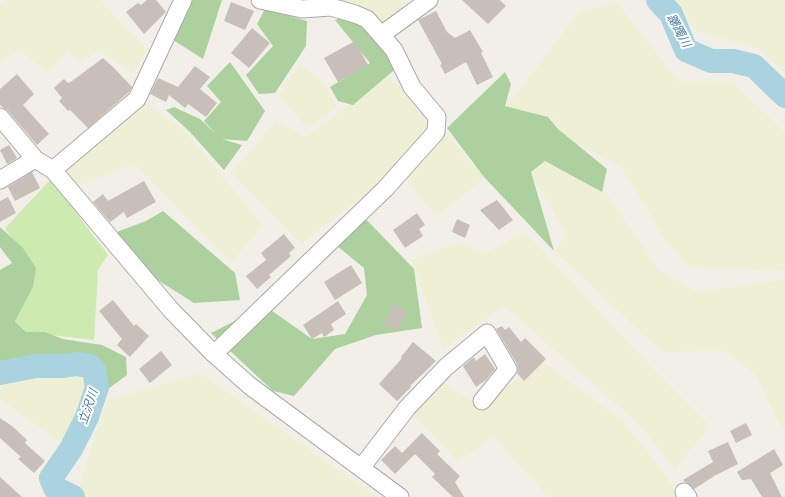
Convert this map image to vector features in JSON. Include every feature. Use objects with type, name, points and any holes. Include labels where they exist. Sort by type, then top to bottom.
[{"type":"street","points":[[53,170],[137,99],[183,0]]},
{"type":"street","points":[[214,354],[385,189],[436,132],[437,117],[412,87],[394,50],[367,19],[331,7],[302,9],[260,0]]},
{"type":"street","points":[[381,35],[429,0]]},
{"type":"street","points":[[0,117],[36,159],[53,170],[156,292],[214,354],[250,386],[400,497]]},
{"type":"street","points":[[0,180],[36,159]]},
{"type":"street","points":[[360,468],[407,408],[446,367],[487,333],[508,369],[482,401]]},
{"type":"green space","points":[[8,0],[101,0],[147,50],[132,73],[99,51],[79,63],[68,51],[47,73],[19,49],[0,63],[0,4]]},
{"type":"green space","points":[[188,0],[222,0],[203,59],[170,38]]},
{"type":"green space","points":[[298,0],[399,0],[409,9],[381,25]]},
{"type":"green space","points":[[673,0],[785,0],[785,74],[759,49],[694,30]]},
{"type":"green space","points":[[617,2],[678,81],[731,81],[785,132],[785,271],[690,268],[666,241],[621,167],[565,137],[553,118],[507,106],[580,11]]},
{"type":"green space","points":[[265,9],[307,21],[306,46],[275,93],[259,94],[246,75],[273,46],[257,24]]},
{"type":"green space","points":[[355,14],[399,66],[353,105],[338,101],[330,87],[370,63],[335,20]]},
{"type":"green space","points":[[230,62],[265,111],[247,141],[222,139],[242,145],[224,170],[190,132],[166,110],[174,107],[200,119],[215,133],[204,121],[221,102],[207,86]]},
{"type":"green space","points":[[300,64],[326,85],[337,108],[307,128],[279,95]]},
{"type":"green space","points":[[505,72],[511,84],[505,106],[548,117],[558,129],[607,169],[602,192],[545,161],[531,172],[554,251],[484,177],[447,128]]},
{"type":"green space","points":[[389,76],[428,116],[433,132],[368,192],[301,244],[231,173],[276,121],[305,137]]},
{"type":"green space","points":[[146,103],[182,128],[263,225],[231,263],[134,164],[78,186],[53,170]]},
{"type":"green space","points":[[444,131],[485,178],[437,216],[407,183],[405,172]]},
{"type":"green space","points":[[545,161],[606,192],[659,270],[697,292],[785,279],[785,429],[779,423],[755,374],[725,351],[662,352],[554,251],[566,234],[530,172]]},
{"type":"green space","points":[[51,179],[108,255],[98,270],[94,340],[26,332],[14,319],[35,274],[5,228]]},
{"type":"green space","points":[[163,211],[235,273],[240,300],[194,303],[129,262],[114,233],[146,221]]},
{"type":"green space","points":[[360,213],[414,269],[422,328],[376,335],[335,349],[294,396],[273,391],[211,333],[265,306],[312,339],[345,334],[367,295],[364,268],[331,241]]},
{"type":"green space","points":[[0,227],[23,248],[36,268],[33,287],[15,321],[26,332],[45,332],[63,339],[102,345],[126,357],[127,375],[104,392],[93,363],[65,359],[37,359],[0,367],[0,270],[12,263],[0,247]]},
{"type":"green space","points":[[525,232],[645,360],[710,426],[675,470],[642,427],[504,306],[443,349],[411,260],[457,242],[487,253]]},
{"type":"green space","points":[[541,360],[623,421],[668,478],[678,497],[548,497],[494,437],[458,462],[407,408],[437,377],[480,407]]},
{"type":"green space","points":[[81,369],[86,381],[66,440],[55,439],[0,399],[0,389],[8,383]]},
{"type":"green space","points":[[200,373],[377,497],[76,497],[106,401]]},
{"type":"building","points":[[147,0],[156,0],[166,12],[144,34],[126,12],[138,3],[141,5]]},
{"type":"building","points":[[462,0],[500,0],[506,6],[488,24]]},
{"type":"building","points":[[231,2],[254,11],[245,30],[224,21]]},
{"type":"building","points":[[436,11],[447,32],[455,38],[470,30],[483,52],[481,53],[493,77],[477,85],[466,62],[445,74],[440,65],[442,64],[418,20]]},
{"type":"building","points":[[252,28],[270,43],[249,68],[231,53]]},
{"type":"building","points":[[355,41],[368,65],[338,82],[324,58]]},
{"type":"building","points":[[103,58],[132,87],[130,91],[88,128],[59,101],[62,98],[54,88],[64,79],[68,83],[72,81]]},
{"type":"building","points":[[195,66],[210,77],[200,89],[217,103],[206,117],[188,104],[185,108],[169,95],[166,102],[150,94],[158,78],[178,87]]},
{"type":"building","points":[[17,74],[34,94],[23,105],[49,134],[37,145],[8,111],[0,105],[0,89]]},
{"type":"building","points":[[9,145],[17,158],[7,164],[0,150]]},
{"type":"building","points":[[32,172],[40,188],[15,201],[8,187]]},
{"type":"building","points":[[144,181],[156,202],[127,218],[124,212],[110,222],[93,202],[103,194],[108,201]]},
{"type":"building","points":[[8,197],[16,213],[0,222],[0,201]]},
{"type":"building","points":[[497,200],[513,220],[499,230],[480,210]]},
{"type":"building","points":[[417,213],[425,225],[419,229],[423,236],[405,248],[393,230]]},
{"type":"building","points":[[457,219],[470,225],[465,238],[452,232]]},
{"type":"building","points":[[284,234],[295,248],[289,253],[291,256],[269,275],[271,277],[257,289],[246,276],[266,260],[261,253]]},
{"type":"building","points":[[351,265],[362,283],[335,300],[324,282]]},
{"type":"building","points":[[113,300],[134,326],[136,324],[149,336],[130,357],[117,345],[122,339],[99,311]]},
{"type":"building","points":[[338,301],[346,314],[331,324],[334,330],[324,337],[322,333],[312,339],[303,325]]},
{"type":"building","points":[[394,304],[407,310],[398,330],[384,324]]},
{"type":"building","points":[[502,326],[505,330],[509,327],[521,342],[525,338],[546,359],[524,381],[517,373],[517,364],[496,329]]},
{"type":"building","points":[[413,342],[436,361],[397,401],[379,384],[402,358],[401,357]]},
{"type":"building","points":[[161,351],[172,365],[150,383],[139,369]]},
{"type":"building","points":[[485,354],[495,369],[486,380],[476,387],[463,366],[474,357],[476,361]]},
{"type":"building","points":[[0,418],[12,426],[27,440],[25,443],[45,461],[34,473],[18,459],[21,457],[0,438]]},
{"type":"building","points":[[746,423],[752,435],[736,443],[730,431]]},
{"type":"building","points":[[422,433],[440,451],[437,454],[460,476],[455,482],[464,497],[453,497],[432,477],[435,474],[415,454],[395,474],[381,460],[395,446],[402,453]]},
{"type":"building","points":[[728,442],[738,464],[716,475],[694,489],[683,480],[713,462],[708,451]]},
{"type":"building","points":[[774,449],[783,465],[770,473],[782,497],[762,497],[751,479],[742,480],[737,472]]},
{"type":"building","points":[[0,477],[22,497],[0,497]]},
{"type":"waterway","name":"躑躅川","points":[[658,0],[671,14],[686,50],[711,61],[733,61],[754,66],[785,96]]},
{"type":"waterway","name":"立沢川","points":[[0,373],[36,366],[64,366],[76,364],[90,366],[94,370],[97,387],[87,417],[71,449],[51,478],[55,488],[73,497]]}]
